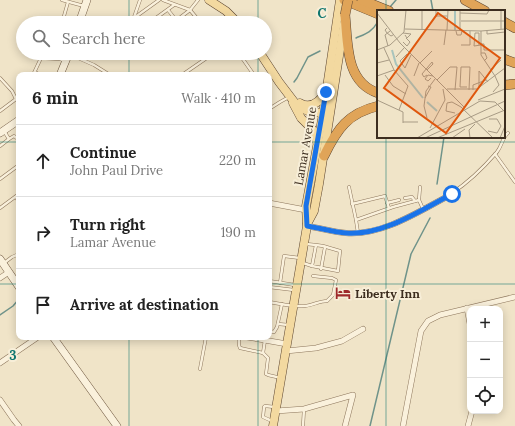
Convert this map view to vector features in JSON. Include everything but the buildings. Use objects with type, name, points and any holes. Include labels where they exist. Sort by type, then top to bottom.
[{"type":"highway","points":[[344,0],[377,14]]},
{"type":"highway","name":"Lamar Avenue","points":[[342,13],[348,0]]},
{"type":"highway","points":[[362,0],[387,10]]},
{"type":"highway","points":[[465,0],[483,10]]},
{"type":"highway","points":[[342,13],[354,73],[366,86],[377,93]]},
{"type":"highway","points":[[505,23],[515,28]]},
{"type":"highway","points":[[505,60],[515,64]]},
{"type":"highway","points":[[505,85],[515,84]]},
{"type":"highway","points":[[324,156],[328,146],[344,124],[357,113],[377,106]]},
{"type":"main road","points":[[209,0],[231,16]]},
{"type":"main road","name":"Lamar Avenue","points":[[307,226],[314,211],[324,156],[327,114],[342,13],[340,0]]},
{"type":"main road","name":"Lamar Avenue","points":[[274,424],[307,226],[306,210],[317,145],[327,114],[326,92],[342,13]]},
{"type":"main road","points":[[265,60],[295,103],[303,109],[327,114]]},
{"type":"main road","points":[[290,97],[302,105],[308,106],[317,102],[326,92]]},
{"type":"main road","points":[[290,97],[301,118],[313,130],[317,145]]},
{"type":"street","points":[[81,16],[86,3]]},
{"type":"street","points":[[61,72],[66,60]]},
{"type":"street","points":[[2,131],[16,122]]},
{"type":"street","points":[[307,226],[346,233],[377,230],[391,225],[452,194]]},
{"type":"street","points":[[272,204],[306,210]]},
{"type":"street","points":[[1,261],[16,282]]},
{"type":"street","points":[[0,278],[9,272]]},
{"type":"street","points":[[476,306],[515,297]]},
{"type":"street","points":[[403,426],[421,331],[428,322],[440,315],[467,308]]},
{"type":"street","points":[[265,340],[287,348],[316,348],[342,340],[363,330]]},
{"type":"street","points":[[0,363],[34,340]]},
{"type":"street","points":[[55,340],[117,426]]},
{"type":"street","points":[[276,409],[304,409],[353,395],[345,426]]},
{"type":"street","points":[[0,400],[19,426]]},
{"type":"street","points":[[468,426],[471,414]]},
{"type":"lane","points":[[62,0],[68,2],[86,3]]},
{"type":"lane","points":[[135,16],[140,0]]},
{"type":"lane","points":[[137,16],[159,0]]},
{"type":"lane","points":[[163,0],[190,10],[195,16]]},
{"type":"lane","points":[[182,16],[190,10],[198,0]]},
{"type":"lane","points":[[64,16],[68,2]]},
{"type":"lane","points":[[159,16],[174,5]]},
{"type":"lane","points":[[168,10],[173,16]]},
{"type":"lane","points":[[35,72],[40,60]]},
{"type":"lane","points":[[80,60],[94,65],[105,72]]},
{"type":"lane","points":[[186,72],[204,60]]},
{"type":"lane","points":[[244,60],[252,72]]},
{"type":"lane","points":[[0,78],[12,91],[16,99],[0,111]]},
{"type":"lane","points":[[272,107],[290,97]]},
{"type":"lane","points":[[2,131],[9,140]]},
{"type":"lane","points":[[505,136],[508,133]]},
{"type":"lane","points":[[0,146],[14,136],[16,138]]},
{"type":"lane","points":[[452,194],[467,183],[495,154],[504,138]]},
{"type":"lane","points":[[495,154],[515,182]]},
{"type":"lane","points":[[0,179],[16,167]]},
{"type":"lane","points":[[349,187],[358,233]]},
{"type":"lane","points":[[420,187],[419,200],[423,209]]},
{"type":"lane","points":[[352,204],[385,196],[389,208]]},
{"type":"lane","points":[[405,198],[412,196],[416,201]]},
{"type":"lane","points":[[0,208],[16,197]]},
{"type":"lane","points":[[387,203],[399,200]]},
{"type":"lane","points":[[356,220],[389,208],[419,200]]},
{"type":"lane","points":[[280,283],[284,256],[301,260],[321,269],[338,271],[340,251],[316,245],[304,244]]},
{"type":"lane","points":[[312,266],[316,245]]},
{"type":"lane","points":[[321,269],[322,254],[325,247]]},
{"type":"lane","points":[[1,261],[16,255]]},
{"type":"lane","points":[[272,302],[294,306],[306,306],[320,301],[328,301],[333,295],[336,280],[332,278],[313,276]]},
{"type":"lane","points":[[272,282],[297,288]]},
{"type":"lane","points":[[272,287],[297,288]]},
{"type":"lane","points":[[272,332],[274,332],[277,327],[282,304]]},
{"type":"lane","points":[[278,324],[290,326]]},
{"type":"lane","points":[[200,369],[205,340]]},
{"type":"lane","points":[[239,340],[240,348],[263,353],[268,358],[266,374],[281,378]]},
{"type":"lane","points":[[263,353],[265,340]]},
{"type":"lane","points":[[274,424],[263,415],[265,406],[276,409]]},
{"type":"lane","points":[[303,426],[304,409]]},
{"type":"waterway","points":[[390,7],[396,0]]},
{"type":"waterway","points":[[431,0],[433,10]]},
{"type":"waterway","points":[[356,38],[371,31],[377,23]]},
{"type":"waterway","points":[[294,82],[308,57],[320,51]]},
{"type":"waterway","points":[[437,184],[444,138]]},
{"type":"waterway","points":[[370,426],[411,254],[430,218]]},
{"type":"waterway","points":[[0,315],[16,302]]},
{"type":"place","name":"Liberty Inn","points":[[343,293]]},
{"type":"route","points":[[326,92],[306,206],[307,226],[346,233],[377,230],[391,225],[452,194]]}]
